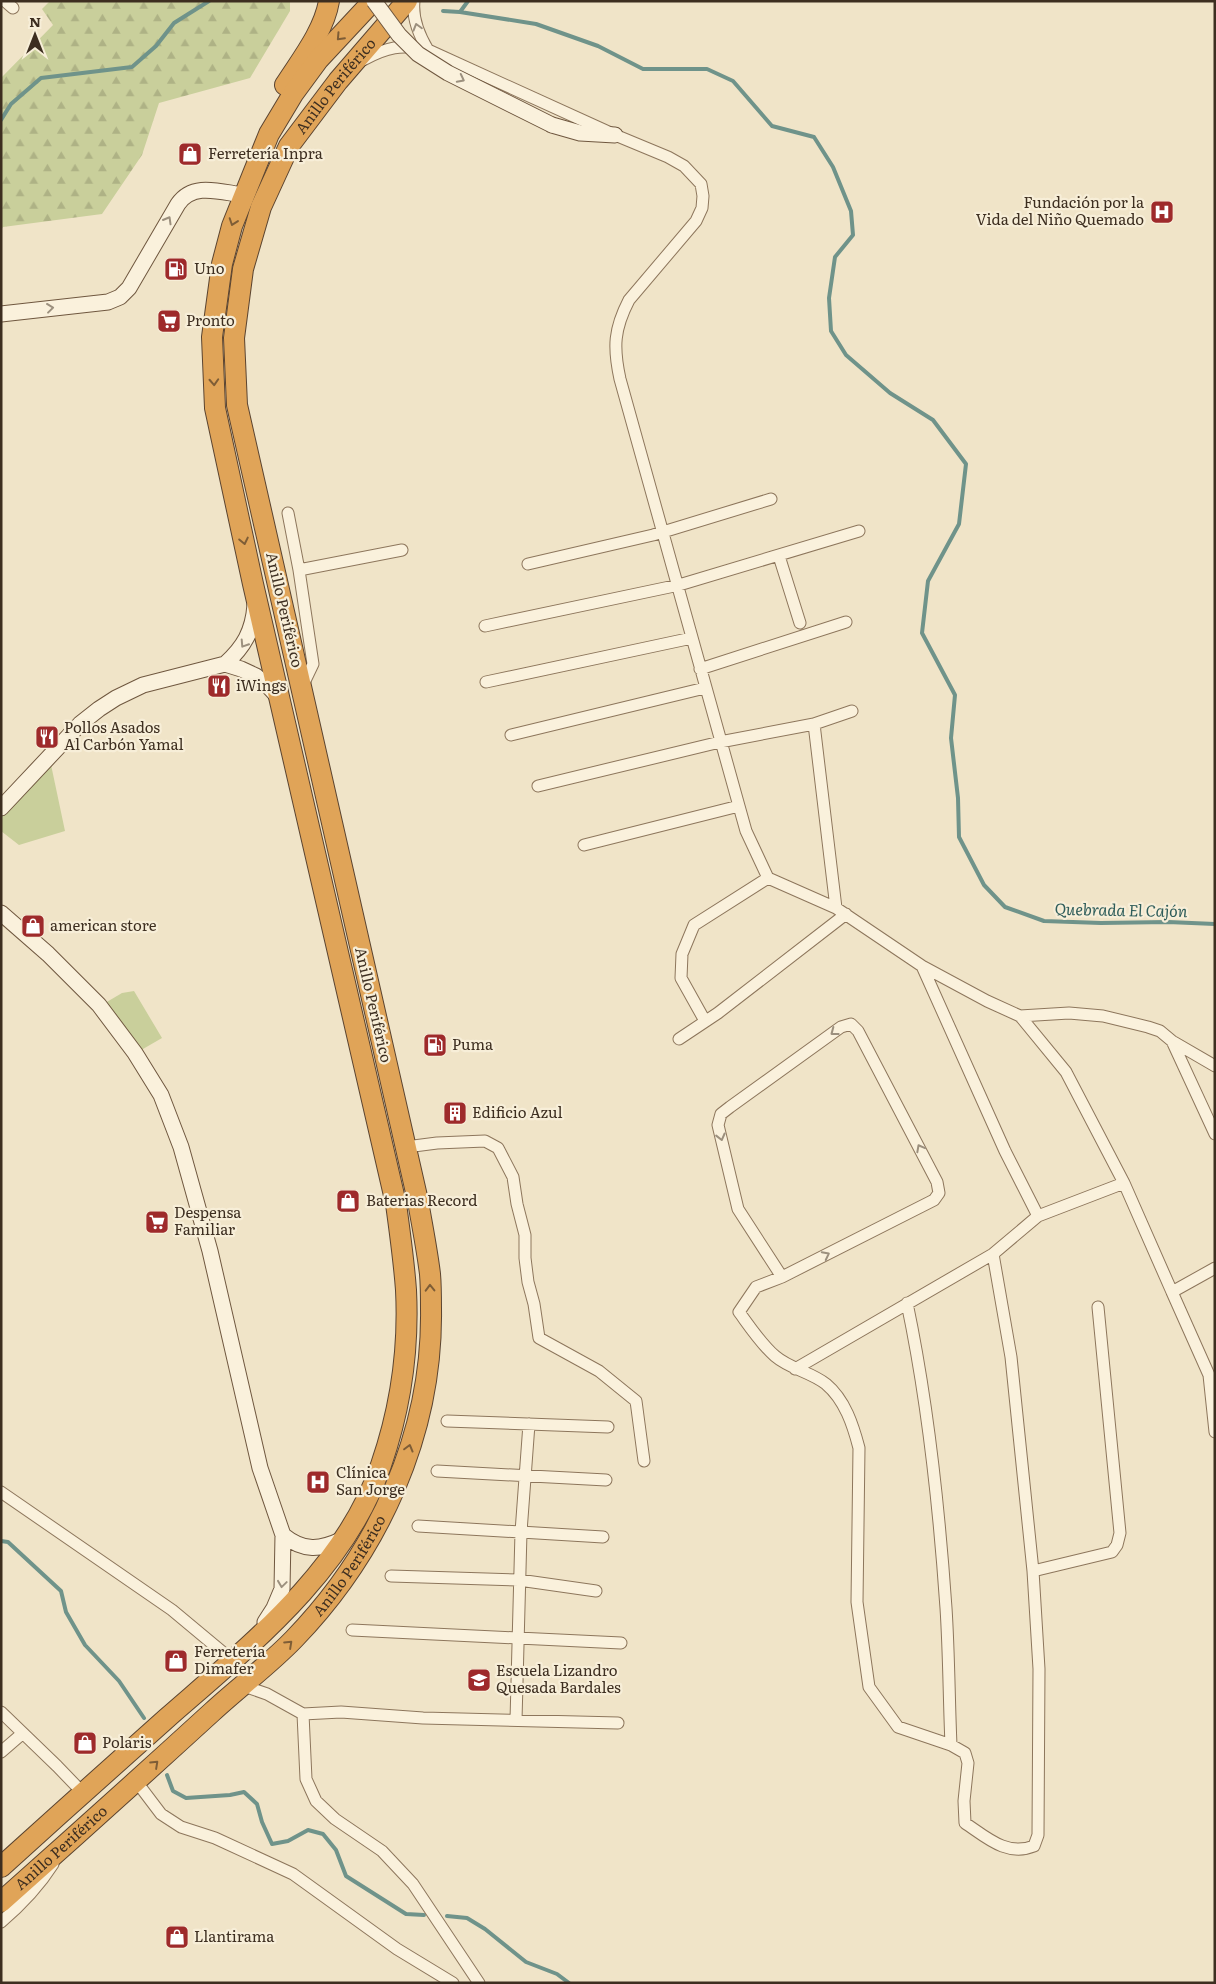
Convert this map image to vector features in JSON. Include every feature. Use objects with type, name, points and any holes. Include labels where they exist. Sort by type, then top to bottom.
[{"type":"highway","points":[[251,176],[250,162],[253,144],[264,120],[313,40],[327,11],[329,1]]},
{"type":"highway","name":"Anillo Periférico","points":[[1,1867],[252,1643],[300,1595],[344,1538],[361,1511],[380,1466],[394,1421],[402,1377],[406,1291],[396,1204],[253,584],[215,408],[212,337],[222,264],[232,226],[269,134],[293,94],[318,60],[373,1]]},
{"type":"highway","name":"Anillo Periférico","points":[[1,1902],[293,1640],[340,1586],[380,1521],[403,1470],[425,1392],[431,1334],[430,1275],[418,1201],[237,405],[234,338],[243,269],[261,207],[289,146],[351,66],[407,1]]},
{"type":"street","points":[[373,1],[399,35],[418,54],[448,73],[552,125],[580,133],[615,135]]},
{"type":"street","points":[[414,1],[415,23],[420,37],[428,50]]},
{"type":"street","points":[[351,66],[382,50],[390,48],[413,47],[428,50],[668,157],[684,166],[701,184],[702,208],[696,221],[630,300],[619,322],[615,345],[621,380],[746,831],[768,878],[841,911],[922,966],[1020,1016],[1066,1072],[1124,1183],[1209,1375],[1215,1432]]},
{"type":"street","points":[[1,314],[108,302],[120,297],[129,288],[178,204],[187,194],[203,190],[243,195]]},
{"type":"street","points":[[528,564],[663,533],[771,499]]},
{"type":"street","points":[[288,513],[299,570],[313,664],[302,689]]},
{"type":"street","points":[[485,626],[679,585],[860,531]]},
{"type":"street","points":[[299,570],[402,550]]},
{"type":"street","points":[[779,556],[800,624]]},
{"type":"street","points":[[1,808],[80,724],[98,709],[142,685],[225,664],[238,652],[248,637],[254,620],[256,602],[253,584]]},
{"type":"street","points":[[700,669],[846,622]]},
{"type":"street","points":[[486,682],[692,638]]},
{"type":"street","points":[[225,664],[256,676],[279,698]]},
{"type":"street","points":[[511,735],[705,688]]},
{"type":"street","points":[[538,786],[720,742],[814,724],[852,711]]},
{"type":"street","points":[[814,724],[841,911]]},
{"type":"street","points":[[584,845],[738,806]]},
{"type":"street","points":[[705,1021],[681,978],[682,954],[694,925],[768,878]]},
{"type":"street","points":[[679,1039],[718,1013],[841,911]]},
{"type":"street","points":[[1,913],[48,954],[99,1005],[135,1054],[164,1100],[181,1147],[210,1251],[260,1468],[283,1535],[282,1589],[274,1608],[252,1643]]},
{"type":"street","points":[[922,966],[1005,1151],[1038,1216]]},
{"type":"street","points":[[1020,1016],[1069,1013],[1103,1016],[1148,1026],[1160,1031],[1172,1041],[1215,1066]]},
{"type":"street","points":[[782,1277],[738,1209],[718,1125],[721,1114],[841,1026],[851,1024],[858,1031],[920,1148],[937,1182],[939,1193],[934,1200],[782,1277],[756,1288],[739,1312],[758,1338],[776,1357],[795,1369],[825,1383],[841,1402],[853,1427],[859,1448],[857,1602],[869,1687],[898,1727],[951,1745],[965,1753],[968,1763],[964,1801],[965,1823],[997,1846],[1028,1849],[1034,1846],[1038,1835],[1039,1669],[1033,1572],[1011,1357],[993,1254]]},
{"type":"street","points":[[1172,1041],[1215,1134]]},
{"type":"street","points":[[406,1147],[437,1143],[485,1141],[498,1148],[513,1177],[517,1204],[525,1235],[528,1282],[534,1304],[539,1338],[599,1372],[636,1401],[644,1461]]},
{"type":"street","points":[[795,1369],[907,1302],[993,1254],[1038,1216],[1124,1183]]},
{"type":"street","points":[[1172,1292],[1215,1268]]},
{"type":"street","points":[[907,1302],[917,1351],[934,1476],[946,1608],[951,1745]]},
{"type":"street","points":[[1033,1572],[1112,1552],[1117,1545],[1120,1533],[1098,1308]]},
{"type":"street","points":[[447,1421],[608,1426]]},
{"type":"street","points":[[516,1720],[519,1580],[528,1424]]},
{"type":"street","points":[[437,1471],[606,1480]]},
{"type":"street","points":[[1,1492],[172,1610],[232,1660]]},
{"type":"street","points":[[418,1526],[603,1537]]},
{"type":"street","points":[[283,1535],[293,1543],[304,1547],[317,1548],[329,1546],[344,1538]]},
{"type":"street","points":[[391,1576],[519,1580],[596,1591]]},
{"type":"street","points":[[352,1630],[621,1643]]},
{"type":"street","points":[[241,1685],[267,1694],[303,1714],[341,1712],[423,1718],[618,1722]]},
{"type":"street","points":[[1,1712],[83,1793]]},
{"type":"street","points":[[303,1714],[306,1779],[316,1801],[335,1819],[382,1851],[413,1884],[479,1983]]},
{"type":"street","points":[[1,1752],[22,1733]]},
{"type":"street","points":[[136,1781],[161,1814],[181,1827],[215,1838],[292,1874],[397,1949],[453,1983]]},
{"type":"street","points":[[1,1922],[45,1877],[65,1845]]},
{"type":"green space","points":[[50,1],[290,1],[290,11],[250,78],[159,103],[142,155],[102,214],[3,227],[1,230],[1,78],[53,25],[42,9]]},
{"type":"green space","points":[[50,760],[65,831],[19,845],[1,831],[1,809]]},
{"type":"green space","points":[[134,991],[162,1038],[136,1053],[100,1006],[122,993]]},
{"type":"waterway","points":[[1,120],[11,104],[41,78],[132,67],[156,46],[174,23],[209,1]]},
{"type":"waterway","points":[[460,12],[468,1]]},
{"type":"waterway","name":"Quebrada El Cajón","points":[[443,11],[536,24],[598,46],[643,69],[707,69],[733,81],[772,126],[814,137],[833,167],[851,211],[853,235],[835,257],[829,298],[831,331],[846,355],[890,393],[933,420],[966,464],[959,524],[928,581],[922,633],[955,695],[951,738],[958,798],[959,837],[984,885],[1005,907],[1044,921],[1215,924]]},
{"type":"waterway","points":[[1,1541],[8,1542],[61,1591],[66,1612],[85,1645],[119,1681],[144,1718]]},
{"type":"waterway","points":[[167,1775],[173,1791],[186,1798],[230,1795],[244,1792],[257,1804],[262,1822],[272,1844],[288,1841],[308,1830],[323,1834],[336,1850],[346,1876],[406,1914],[424,1915]]},
{"type":"waterway","points":[[447,1916],[467,1918],[485,1929],[526,1962],[557,1974],[569,1983]]},
{"type":"place","name":"Ferretería Inpra","points":[[190,154]]},
{"type":"place","name":"Fundación por la Vida del Niño Quemado","points":[[1162,212]]},
{"type":"place","name":"Uno","points":[[176,269]]},
{"type":"place","name":"Pronto","points":[[169,321]]},
{"type":"place","name":"iWings","points":[[219,686]]},
{"type":"place","name":"Pollos Asados Al Carbón Yamal","points":[[47,737]]},
{"type":"place","name":"american store","points":[[33,926]]},
{"type":"place","name":"Puma","points":[[435,1045]]},
{"type":"place","name":"Edificio Azul","points":[[455,1113]]},
{"type":"place","name":"Baterias Record","points":[[348,1201]]},
{"type":"place","name":"Despensa Familiar","points":[[157,1222]]},
{"type":"place","name":"Clínica San Jorge","points":[[318,1482]]},
{"type":"place","name":"Ferretería Dimafer","points":[[176,1661]]},
{"type":"place","name":"Escuela Lizandro Quesada Bardales","points":[[479,1680]]},
{"type":"place","name":"Polaris","points":[[85,1743]]},
{"type":"place","name":"Llantirama","points":[[177,1937]]}]
